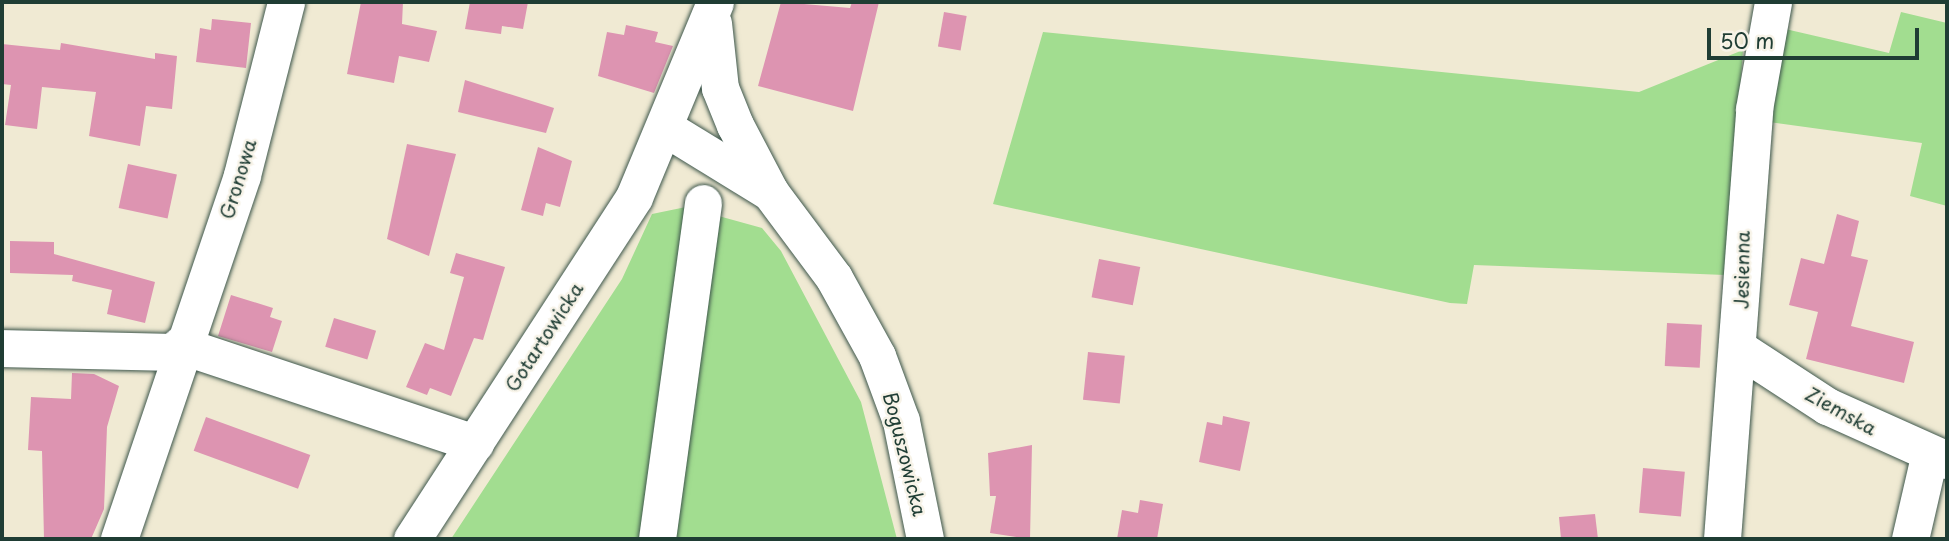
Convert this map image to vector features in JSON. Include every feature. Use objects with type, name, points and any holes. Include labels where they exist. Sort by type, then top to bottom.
[{"type":"street","name":"Gronowa","points":[[119,539],[179,348],[242,175],[286,2]]},
{"type":"street","name":"Jesienna","points":[[1722,539],[1741,350],[1754,109],[1773,2]]},
{"type":"street","name":"Gotartowicka","points":[[412,539],[634,197],[672,117],[714,4]]},
{"type":"street","name":"Boguszowicka","points":[[714,4],[720,88],[735,125],[770,192],[834,278],[877,356],[901,421],[925,539]]},
{"type":"street","points":[[672,117],[735,125]]},
{"type":"street","name":"Boguszowicka","points":[[672,117],[770,192]]},
{"type":"street","points":[[657,539],[703,203]]},
{"type":"street","points":[[2,348],[179,348],[475,443]]},
{"type":"street","name":"Ziemska","points":[[1741,350],[1827,406],[1938,459]]},
{"type":"street","points":[[1910,539],[1938,459]]},
{"type":"green space","points":[[1901,12],[1947,23],[1947,206],[1910,196],[1922,143],[1761,121],[1781,28],[1889,53]]},
{"type":"green space","points":[[1043,32],[1639,92],[1743,50],[1725,275],[1474,265],[1467,304],[1450,303],[993,204]]},
{"type":"green space","points":[[686,207],[762,228],[781,251],[861,402],[897,539],[451,539],[622,279],[652,214]]},
{"type":"building","points":[[361,2],[403,2],[402,24],[437,31],[429,62],[399,56],[394,83],[347,74]]},
{"type":"building","points":[[470,2],[528,2],[523,29],[502,26],[501,34],[465,29]]},
{"type":"building","points":[[781,2],[850,8],[852,2],[879,2],[853,111],[758,86]]},
{"type":"building","points":[[944,12],[967,16],[961,50],[938,46]]},
{"type":"building","points":[[212,19],[251,23],[246,68],[196,62],[200,28],[211,30]]},
{"type":"building","points":[[626,25],[658,32],[655,42],[673,46],[654,93],[598,76],[607,32],[624,35]]},
{"type":"building","points":[[61,43],[155,59],[155,53],[177,56],[172,109],[146,106],[140,146],[89,136],[96,92],[42,87],[37,129],[5,125],[11,85],[2,84],[2,44],[60,50]]},
{"type":"building","points":[[465,80],[554,108],[546,133],[458,112]]},
{"type":"building","points":[[407,144],[456,154],[429,256],[387,239]]},
{"type":"building","points":[[538,147],[572,161],[560,207],[546,203],[543,216],[521,210]]},
{"type":"building","points":[[128,164],[177,174],[168,218],[119,208]]},
{"type":"building","points":[[1837,214],[1859,221],[1851,256],[1868,260],[1851,326],[1914,342],[1904,383],[1806,359],[1818,312],[1789,305],[1801,258],[1824,264]]},
{"type":"building","points":[[10,241],[54,242],[54,254],[155,282],[145,323],[107,314],[112,290],[72,281],[73,275],[10,273]]},
{"type":"building","points":[[456,253],[505,267],[483,340],[474,338],[451,396],[430,388],[427,395],[406,387],[425,343],[444,350],[464,277],[450,273]]},
{"type":"building","points":[[1099,259],[1140,267],[1133,305],[1092,297]]},
{"type":"building","points":[[231,295],[273,308],[270,317],[282,321],[272,352],[218,336]]},
{"type":"building","points":[[334,318],[376,331],[367,360],[325,347]]},
{"type":"building","points":[[1667,323],[1702,325],[1700,368],[1665,366]]},
{"type":"building","points":[[1088,352],[1125,356],[1120,404],[1083,400]]},
{"type":"building","points":[[72,373],[94,374],[119,386],[107,427],[104,509],[91,539],[44,539],[42,451],[28,450],[31,397],[71,399]]},
{"type":"building","points":[[1223,416],[1250,422],[1240,471],[1199,462],[1207,422],[1222,425]]},
{"type":"building","points":[[206,417],[310,455],[298,489],[194,451]]},
{"type":"building","points":[[1032,445],[1030,539],[990,533],[996,496],[990,496],[988,453]]},
{"type":"building","points":[[1643,468],[1685,472],[1681,516],[1639,513]]},
{"type":"building","points":[[1140,500],[1163,504],[1157,539],[1117,539],[1122,510],[1138,513]]},
{"type":"building","points":[[1595,514],[1598,539],[1561,539],[1559,517]]}]
